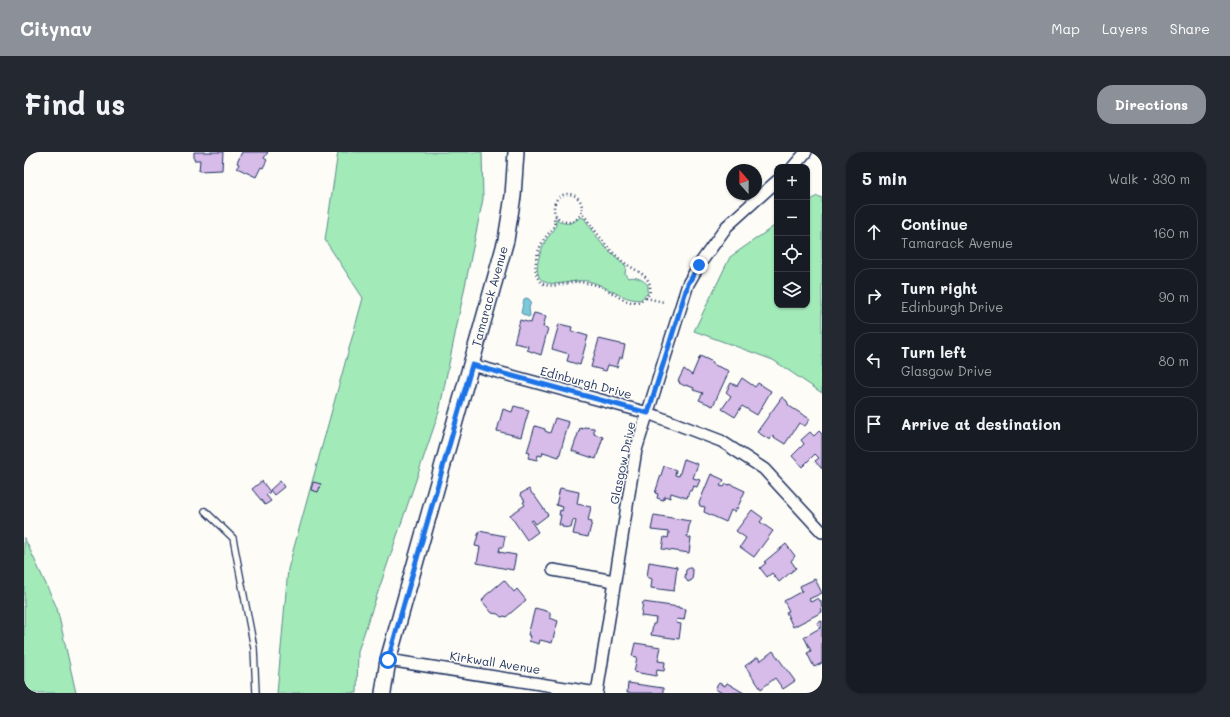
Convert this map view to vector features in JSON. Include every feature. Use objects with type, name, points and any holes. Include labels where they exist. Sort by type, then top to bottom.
[{"type":"main road","name":"Tamarack Avenue","points":[[383,693],[388,660],[506,240],[513,196],[516,152]]},
{"type":"street","points":[[795,164],[806,152]]},
{"type":"street","name":"Glasgow Drive","points":[[597,693],[636,450],[688,284],[699,265],[727,226],[774,184]]},
{"type":"street","name":"Edinburgh Drive","points":[[472,365],[648,413],[721,441],[764,469],[822,532]]},
{"type":"street","points":[[553,570],[614,581]]},
{"type":"street","name":"Kirkwall Avenue","points":[[388,660],[597,693]]},
{"type":"lane","points":[[205,511],[234,538],[254,648],[256,693]]},
{"type":"path","points":[[556,216],[554,217],[554,226],[544,240],[536,262],[536,273],[541,282],[552,286],[578,282],[588,283],[599,286],[625,300],[634,303],[640,302],[649,294],[649,281],[643,275],[626,264],[607,247],[581,211],[578,198],[574,195],[565,194],[557,198],[555,202],[554,211],[556,216],[563,221],[572,221],[576,219],[581,211]]},
{"type":"path","points":[[645,298],[664,302]]},
{"type":"green space","points":[[338,152],[482,152],[483,199],[439,412],[358,651],[357,693],[277,693],[288,569],[363,298],[325,240]]},
{"type":"green space","points":[[817,196],[822,198],[822,393],[773,360],[694,331],[730,257],[774,226],[774,308],[810,308],[810,201]]},
{"type":"green space","points":[[580,217],[584,218],[602,244],[626,266],[625,274],[628,278],[639,278],[648,285],[648,293],[640,300],[626,298],[588,281],[553,284],[542,280],[539,276],[537,271],[539,257],[546,240],[555,228],[556,219],[563,223],[568,223]]},
{"type":"green space","points":[[24,537],[57,608],[76,693],[24,693]]},
{"type":"water","points":[[526,298],[531,302],[529,308],[530,316],[528,317],[521,313],[524,299]]},
{"type":"building","points":[[194,152],[223,152],[222,170],[199,171],[200,160],[194,160]]},
{"type":"building","points":[[242,152],[268,152],[264,158],[267,160],[263,168],[261,167],[256,177],[237,168],[239,164],[237,163]]},
{"type":"building","points":[[534,313],[546,316],[543,327],[548,328],[541,355],[527,350],[528,346],[514,343],[520,320],[531,323]]},
{"type":"building","points":[[559,324],[572,327],[571,331],[588,336],[580,365],[567,361],[569,354],[552,349]]},
{"type":"building","points":[[599,339],[625,345],[622,358],[620,357],[617,367],[608,365],[606,371],[591,367]]},
{"type":"building","points":[[700,356],[713,362],[712,364],[729,371],[713,406],[699,400],[703,393],[693,390],[694,388],[685,386],[678,381],[684,369],[692,375]]},
{"type":"building","points":[[742,378],[755,387],[758,383],[771,391],[757,415],[742,406],[735,417],[722,409],[731,396],[726,392],[731,383],[737,386]]},
{"type":"building","points":[[782,397],[787,401],[789,406],[810,419],[805,426],[799,423],[785,444],[772,436],[770,440],[757,432]]},
{"type":"building","points":[[514,406],[529,410],[521,437],[497,431],[503,409],[512,412]]},
{"type":"building","points":[[555,418],[569,422],[559,457],[543,452],[542,456],[538,455],[537,460],[528,458],[530,453],[527,452],[535,426],[545,429],[545,431],[550,433]]},
{"type":"building","points":[[584,427],[594,428],[594,434],[603,437],[596,459],[572,451],[580,428],[583,429]]},
{"type":"building","points":[[819,431],[822,434],[822,469],[815,461],[819,458],[815,454],[802,467],[792,456],[804,444],[801,440],[810,432],[814,436]]},
{"type":"building","points":[[684,459],[698,464],[693,478],[700,480],[697,487],[693,486],[691,491],[689,491],[687,498],[671,493],[670,498],[665,496],[663,500],[657,498],[658,494],[655,493],[664,466],[676,470],[675,475],[679,476]]},
{"type":"building","points":[[711,474],[724,480],[720,486],[724,487],[726,484],[730,484],[745,491],[737,509],[735,509],[734,512],[731,510],[726,522],[704,512],[705,507],[700,506],[699,503]]},
{"type":"building","points":[[262,481],[270,492],[266,495],[271,501],[265,505],[252,489]]},
{"type":"building","points":[[280,481],[284,487],[274,495],[270,490]]},
{"type":"building","points":[[313,482],[321,484],[318,492],[311,490]]},
{"type":"building","points":[[560,488],[579,492],[577,504],[591,507],[588,521],[592,522],[588,537],[573,534],[576,521],[573,520],[571,528],[562,527],[562,525],[559,525],[561,515],[559,515],[560,510],[562,511],[563,507],[556,505]]},
{"type":"building","points":[[529,489],[548,515],[536,524],[533,520],[531,521],[538,532],[527,540],[510,515],[525,505],[523,502],[525,501],[520,494]]},
{"type":"building","points":[[752,510],[763,518],[760,522],[773,531],[754,557],[740,547],[746,538],[736,531]]},
{"type":"building","points":[[654,515],[690,521],[687,537],[691,538],[689,553],[662,549],[664,537],[668,538],[669,532],[651,530]]},
{"type":"building","points":[[479,531],[505,536],[503,547],[500,547],[499,552],[516,555],[513,570],[477,563],[480,547],[475,546]]},
{"type":"building","points":[[786,544],[795,556],[791,561],[796,568],[779,582],[772,573],[767,577],[760,568],[766,563],[764,562]]},
{"type":"building","points":[[649,562],[677,567],[674,591],[651,588],[652,579],[647,577]]},
{"type":"building","points":[[691,568],[693,572],[692,580],[688,582],[685,578],[686,570]]},
{"type":"building","points":[[815,579],[822,593],[809,599],[811,602],[818,598],[821,601],[822,612],[793,627],[786,612],[789,611],[784,601],[802,591],[800,586]]},
{"type":"building","points":[[504,580],[514,592],[517,589],[526,600],[506,617],[501,617],[498,614],[492,613],[482,601],[485,596]]},
{"type":"building","points":[[643,602],[686,609],[684,620],[677,619],[676,623],[681,624],[679,639],[651,635],[656,618],[641,616]]},
{"type":"building","points":[[535,608],[550,612],[550,618],[558,621],[552,643],[540,640],[539,644],[529,641],[531,636],[528,635]]},
{"type":"building","points":[[822,621],[822,663],[814,667],[807,653],[811,651],[804,637],[820,628],[817,623]]},
{"type":"building","points":[[635,643],[661,647],[658,661],[665,662],[664,671],[657,670],[656,676],[634,672],[637,657],[632,656]]},
{"type":"building","points":[[773,651],[795,681],[783,689],[775,678],[761,689],[745,666],[758,657],[760,661]]},
{"type":"building","points":[[628,683],[663,688],[663,693],[627,693]]},
{"type":"building","points":[[719,683],[725,686],[727,683],[744,693],[722,693],[715,689]]},
{"type":"route","points":[[388,660],[472,365],[648,413],[688,284],[699,265]]}]
